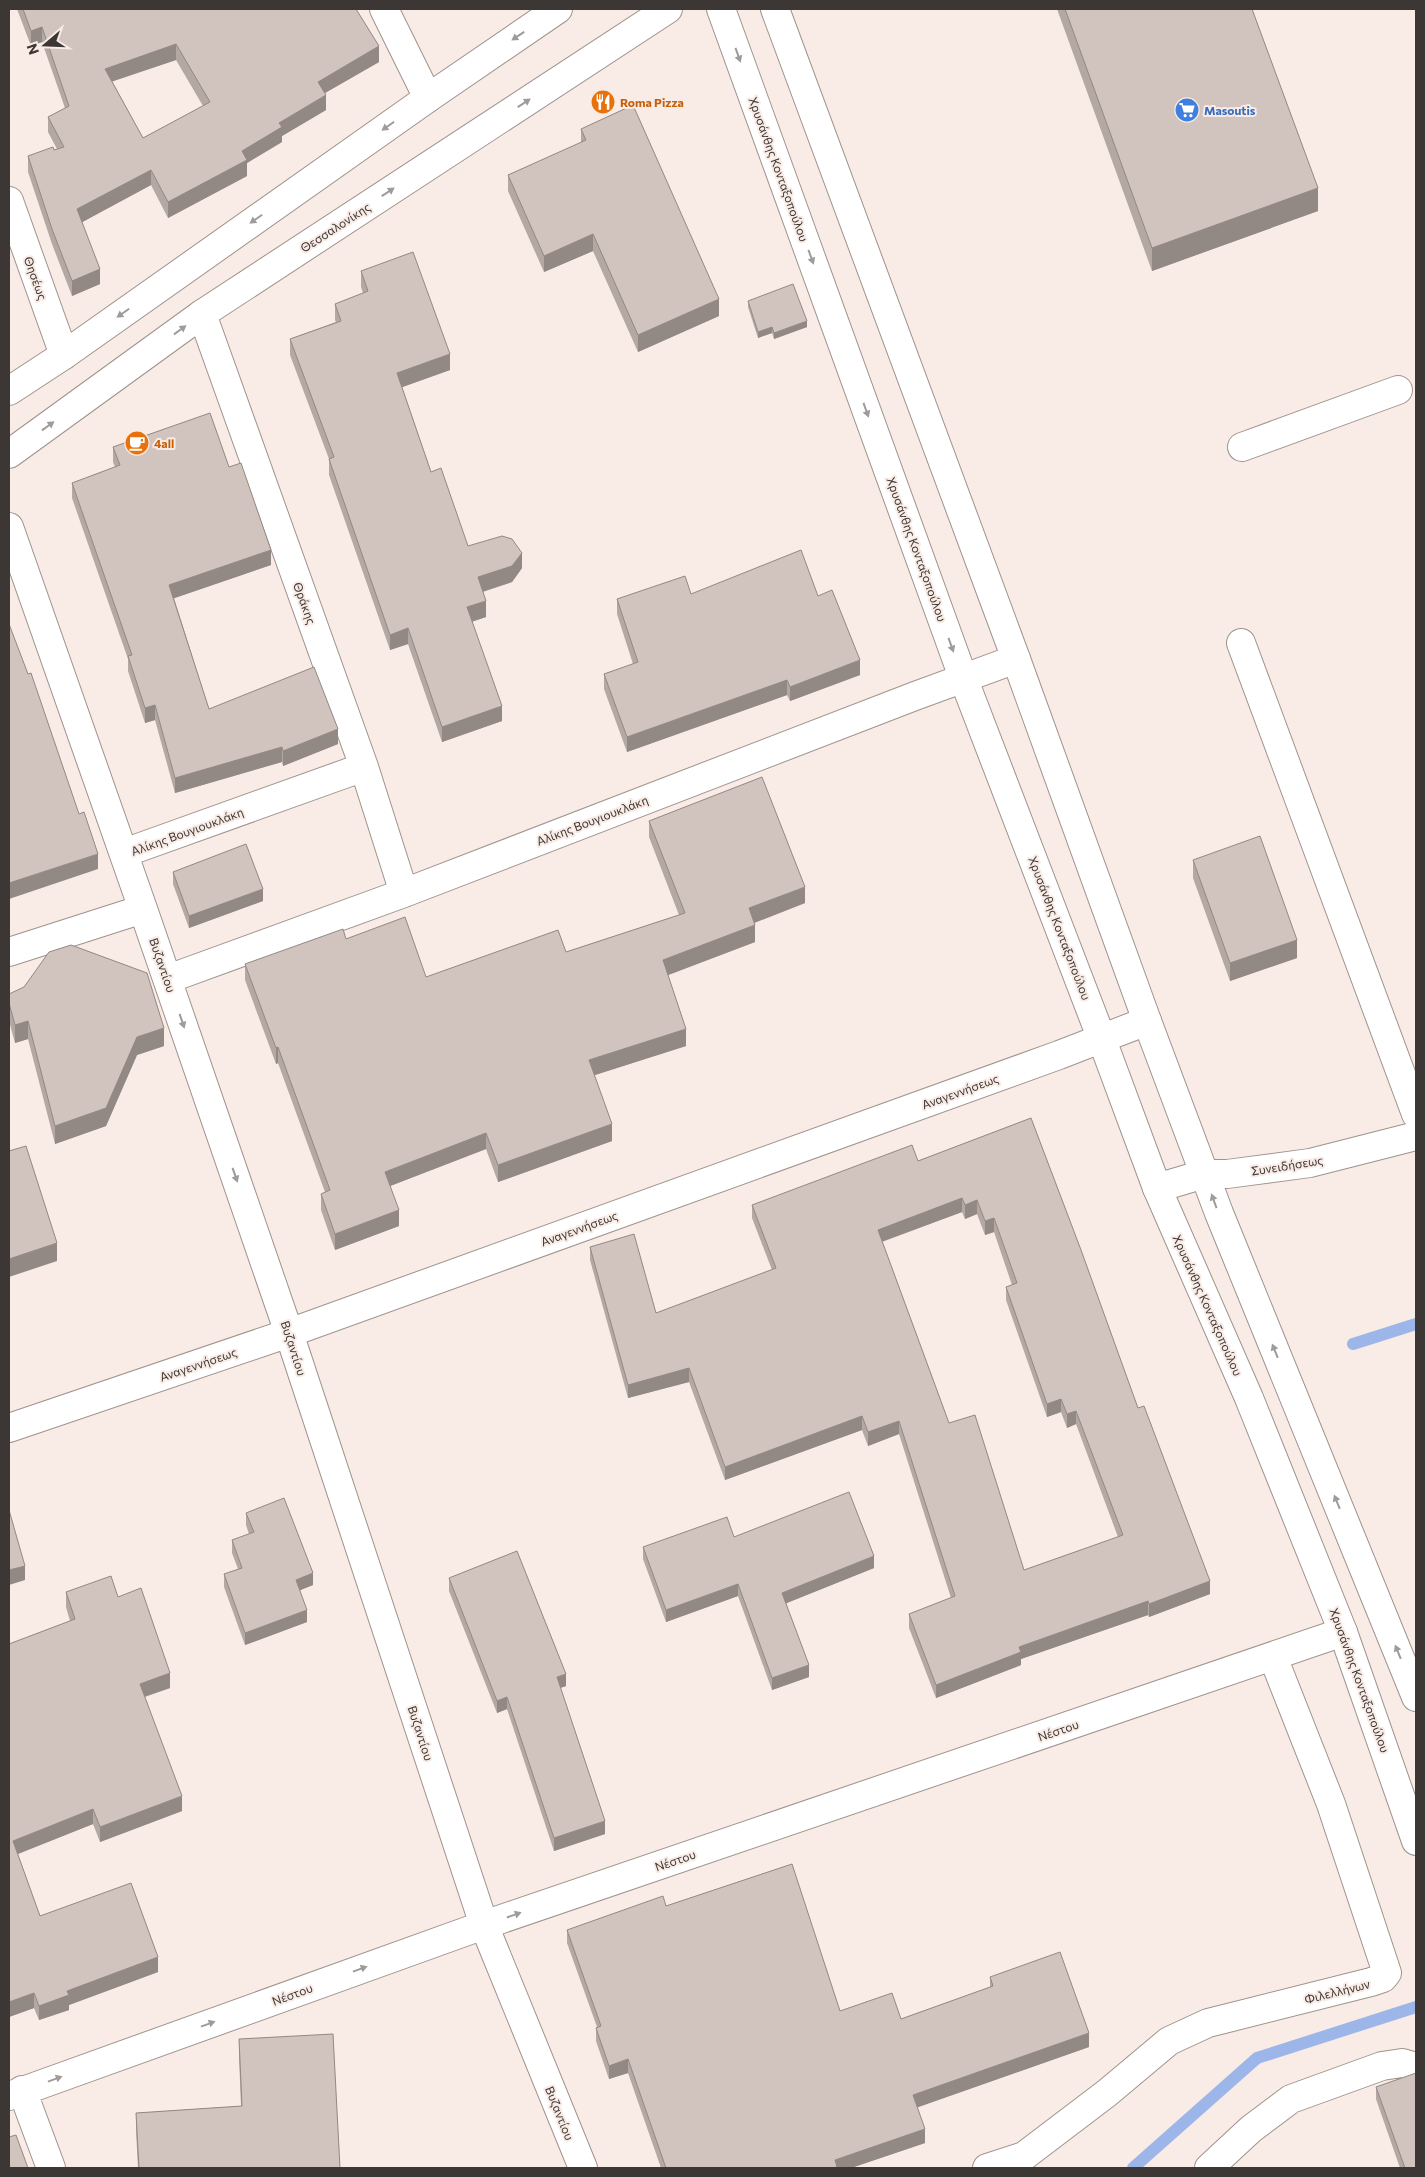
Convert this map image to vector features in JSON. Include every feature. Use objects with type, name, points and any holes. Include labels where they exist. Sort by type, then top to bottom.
[{"type":"street","points":[[384,9],[428,98]]},
{"type":"street","points":[[9,391],[64,355],[428,98],[558,9]]},
{"type":"street","name":"Θεσσαλονίκης","points":[[9,454],[202,314],[668,9]]},
{"type":"street","name":"Χρυσάνθης Κονταξοπούλου","points":[[721,9],[964,680],[1102,1037],[1157,1188],[1249,1398],[1343,1632],[1416,1841]]},
{"type":"street","points":[[775,9],[1016,659],[1218,1213],[1416,1697]]},
{"type":"street","name":"Θησέως","points":[[9,201],[64,355]]},
{"type":"street","name":"Θράκης","points":[[202,314],[364,767],[404,893]]},
{"type":"street","points":[[1242,447],[1398,390]]},
{"type":"street","name":"Βυζαντίου","points":[[9,527],[168,979],[289,1334],[484,1925],[583,2168]]},
{"type":"street","points":[[1241,643],[1416,1114]]},
{"type":"street","name":"Αλίκης Βουγιουκλάκη","points":[[168,979],[404,893],[915,696],[964,680],[1016,659]]},
{"type":"street","name":"Αλίκης Βουγιουκλάκη","points":[[124,853],[364,767]]},
{"type":"street","points":[[9,952],[143,909]]},
{"type":"street","name":"Αναγεννήσεως","points":[[9,1428],[289,1334],[1050,1058],[1147,1021]]},
{"type":"street","name":"Συνειδήσεως","points":[[1157,1188],[1204,1174],[1227,1174],[1310,1163],[1416,1136]]},
{"type":"street","name":"Νέστου","points":[[16,2093],[484,1925],[1343,1632]]},
{"type":"street","name":"Φιλελλήνων","points":[[987,2168],[1018,2162],[1107,2093],[1169,2041],[1208,2024],[1371,1982],[1383,1978],[1387,1973],[1331,1804],[1273,1656]]},
{"type":"street","points":[[1209,2168],[1251,2129],[1291,2099],[1382,2066],[1402,2063],[1416,2067]]},
{"type":"street","points":[[16,2093],[51,2168]]},
{"type":"building","points":[[23,9],[356,9],[379,46],[318,82],[326,95],[279,123],[282,127],[242,151],[247,160],[168,202],[151,170],[77,209],[100,269],[72,281],[52,229],[28,156],[53,147],[54,150],[64,147],[48,117],[69,106],[42,27],[31,31]],"holes":[[[176,44],[210,102],[143,138],[105,69]]]},
{"type":"building","name":"Masoutis","points":[[1065,9],[1252,9],[1318,188],[1152,248]]},
{"type":"building","points":[[633,105],[719,299],[638,335],[593,234],[544,256],[508,175],[586,140],[581,129]]},
{"type":"building","points":[[413,252],[450,354],[397,373],[431,472],[441,468],[468,546],[502,536],[512,539],[522,553],[512,566],[478,577],[486,601],[467,607],[502,706],[442,727],[408,628],[390,635],[329,459],[334,457],[290,339],[341,321],[335,304],[368,291],[361,271]]},
{"type":"building","points":[[793,284],[807,321],[774,333],[772,327],[758,332],[748,301]]},
{"type":"building","points":[[210,413],[229,467],[241,463],[271,550],[169,585],[209,709],[314,667],[338,729],[283,751],[282,747],[175,778],[155,705],[145,708],[128,656],[132,655],[72,483],[120,465],[113,447]]},
{"type":"building","points":[[801,550],[818,596],[832,590],[860,660],[790,687],[787,680],[627,737],[604,674],[638,662],[617,599],[685,576],[691,594]]},
{"type":"building","points":[[9,624],[28,674],[31,673],[79,814],[84,812],[98,854],[9,883]]},
{"type":"building","points":[[762,777],[805,887],[749,908],[755,925],[663,960],[686,1029],[589,1060],[612,1124],[498,1165],[486,1133],[385,1172],[399,1210],[335,1234],[321,1194],[330,1190],[278,1047],[276,1048],[245,964],[343,929],[346,939],[405,917],[426,977],[558,930],[566,952],[685,913],[649,821]]},
{"type":"building","points":[[1260,836],[1297,940],[1230,963],[1193,860]]},
{"type":"building","points":[[246,844],[263,889],[189,916],[173,872]]},
{"type":"building","points":[[71,945],[147,973],[164,1028],[137,1037],[106,1108],[55,1126],[28,1021],[15,1025],[9,1003],[9,994],[24,987],[49,952]]},
{"type":"building","points":[[1031,1118],[1138,1408],[1144,1406],[1210,1581],[1149,1604],[1148,1601],[1019,1647],[1021,1652],[936,1685],[909,1614],[955,1596],[899,1421],[868,1432],[862,1416],[725,1467],[689,1368],[628,1385],[590,1247],[634,1234],[656,1313],[776,1268],[752,1205],[912,1145],[918,1161]],"holes":[[[962,1198],[965,1205],[977,1200],[985,1221],[994,1218],[1017,1283],[1006,1287],[1047,1404],[1061,1399],[1067,1414],[1076,1411],[1123,1535],[1024,1570],[975,1415],[949,1423],[878,1230]]]},
{"type":"building","points":[[26,1146],[57,1243],[9,1259],[9,1151]]},
{"type":"building","points":[[849,1492],[874,1556],[782,1593],[809,1665],[772,1678],[738,1584],[666,1610],[643,1547],[727,1517],[734,1537]]},
{"type":"building","points":[[284,1498],[313,1573],[296,1580],[307,1610],[245,1633],[224,1574],[242,1568],[232,1540],[254,1532],[246,1513]]},
{"type":"building","points":[[9,1510],[25,1566],[9,1570]]},
{"type":"building","points":[[517,1551],[566,1674],[557,1677],[605,1821],[554,1838],[507,1697],[497,1701],[449,1578]]},
{"type":"building","points":[[111,1576],[118,1597],[141,1588],[170,1673],[140,1684],[182,1796],[100,1827],[93,1809],[13,1841],[40,1916],[131,1883],[158,1957],[67,1991],[69,1995],[39,2006],[34,1993],[9,2002],[9,1644],[75,1619],[66,1592]]},
{"type":"building","points":[[792,1864],[840,2011],[892,1993],[901,2019],[993,1986],[990,1977],[1060,1952],[1089,2033],[913,2095],[925,2129],[835,2160],[837,2167],[666,2168],[628,2059],[609,2066],[596,2028],[601,2026],[567,1930],[663,1896],[666,1906]]},
{"type":"building","points":[[333,2034],[340,2168],[139,2168],[136,2113],[242,2106],[239,2039]]},
{"type":"building","points":[[1416,2073],[1416,2168],[1405,2168],[1376,2087]]},
{"type":"building","points":[[16,2135],[28,2168],[9,2168],[9,2137]]},
{"type":"waterway","points":[[1353,1344],[1416,1324]]},
{"type":"waterway","points":[[1133,2168],[1257,2058],[1416,2007]]},
{"type":"place","name":"Roma Pizza","points":[[603,102]]},
{"type":"place","name":"Masoutis","points":[[1187,110]]},
{"type":"place","name":"4all","points":[[137,443]]}]
